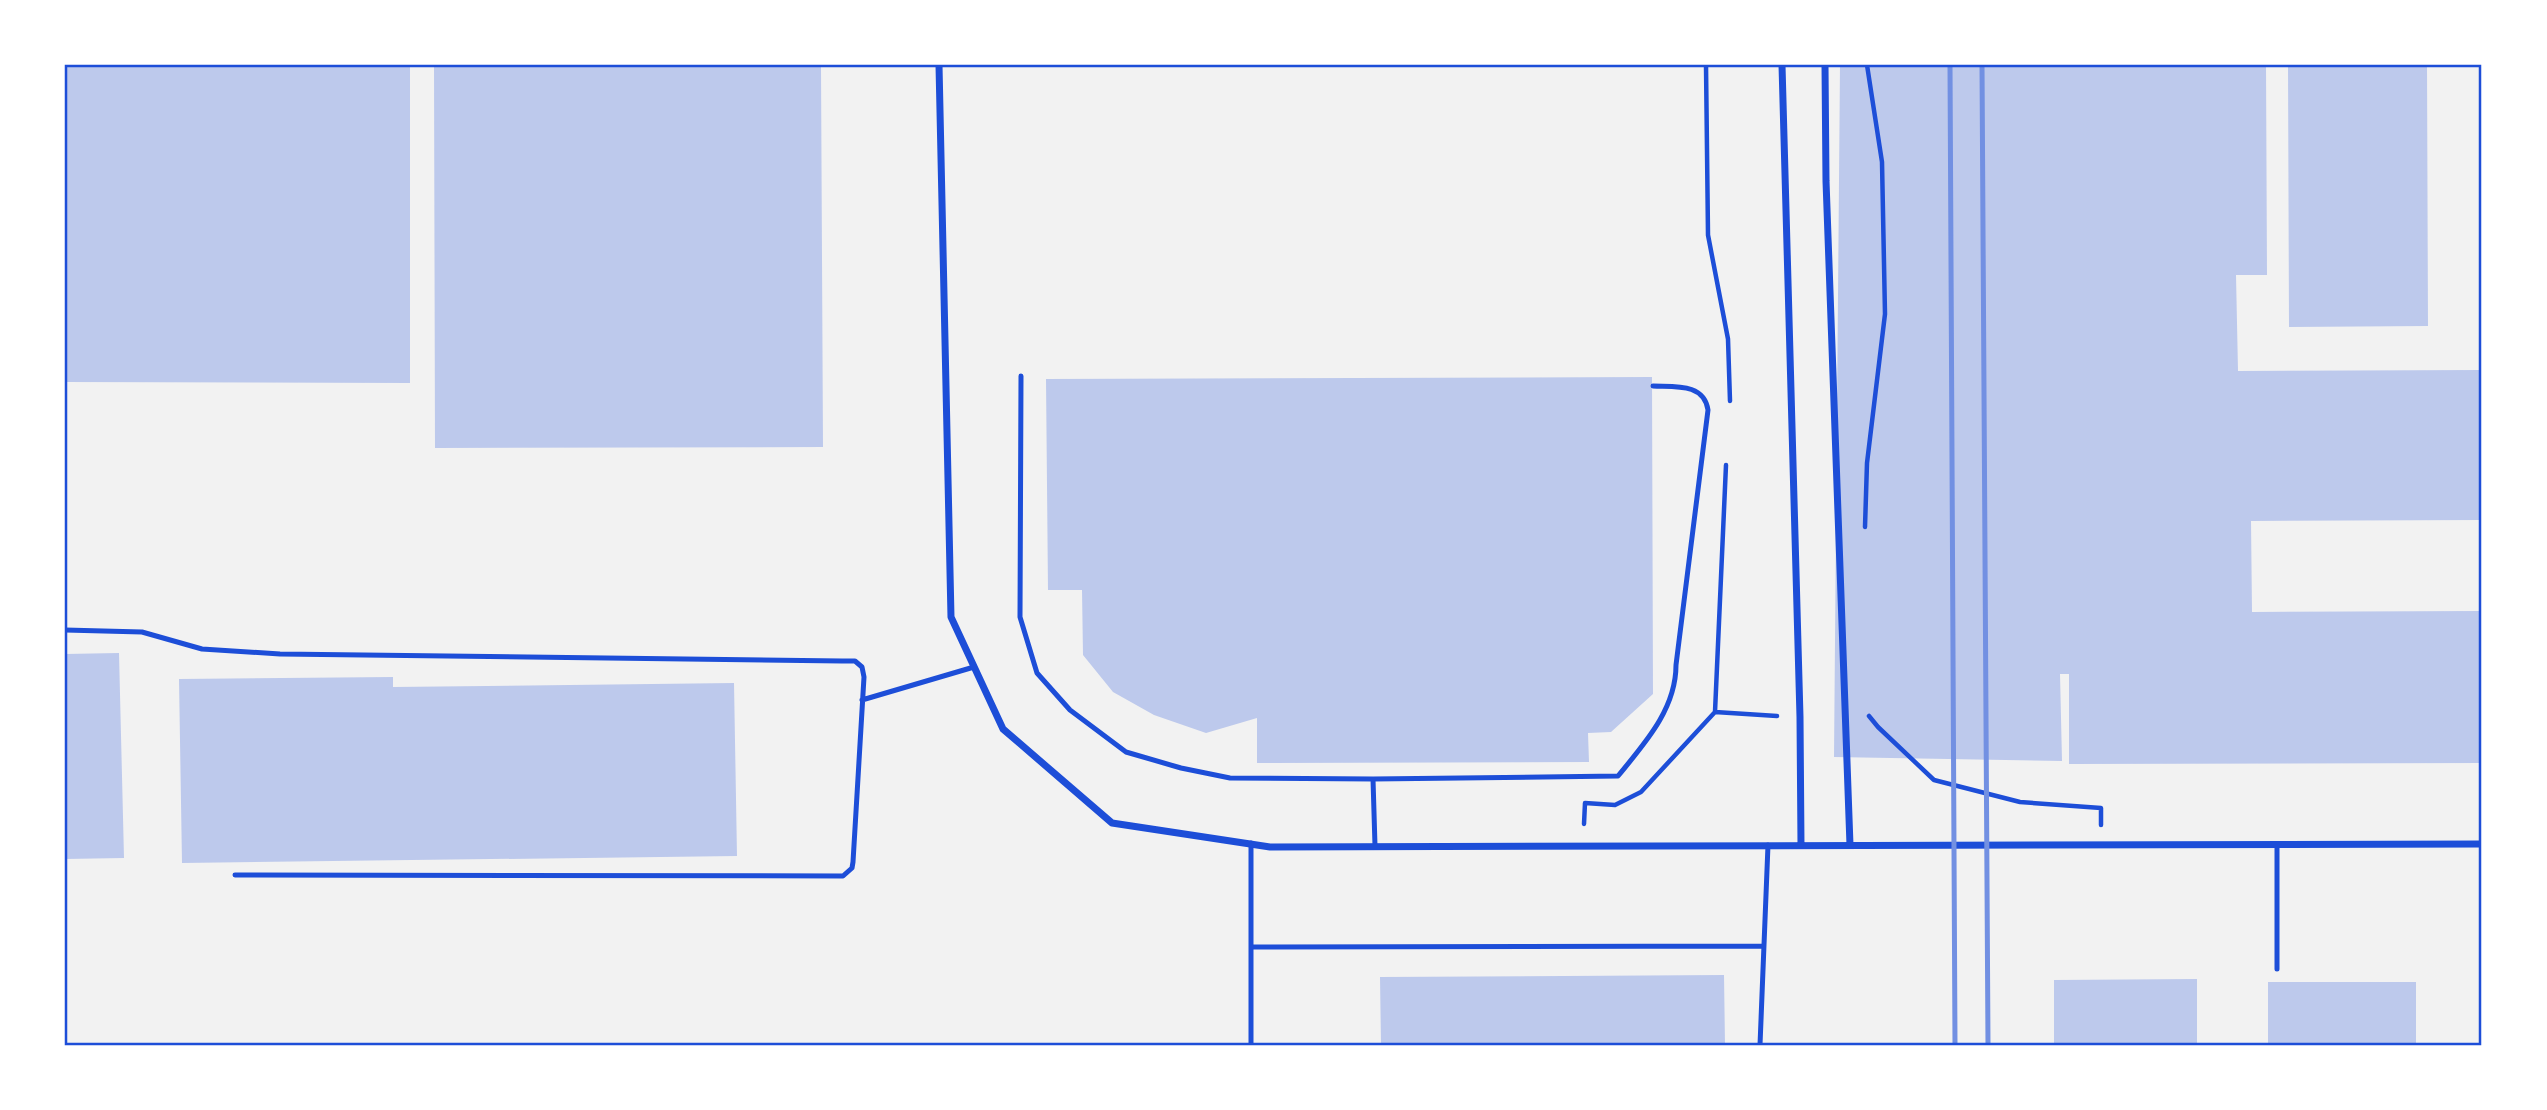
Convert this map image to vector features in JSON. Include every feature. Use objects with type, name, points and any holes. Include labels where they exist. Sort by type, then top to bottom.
[{"type":"street","points":[[939,65],[951,617],[1003,729],[1112,823],[1269,847],[2482,844]]},
{"type":"street","points":[[1782,65],[1800,717],[1801,845]]},
{"type":"street","points":[[1825,65],[1826,181],[1850,845]]},
{"type":"lane","points":[[1021,376],[1020,617],[1037,673],[1070,710],[1126,752],[1181,768],[1230,778],[1618,776],[1642,747],[1664,713],[1676,684],[1676,665],[1708,410],[1707,401],[1702,394],[1691,388],[1653,386]]},
{"type":"lane","points":[[65,630],[142,632],[202,649],[280,654],[855,661],[862,667],[853,862],[849,872],[843,876],[235,875]]},
{"type":"lane","points":[[862,700],[974,667]]},
{"type":"lane","points":[[1373,779],[1375,846]]},
{"type":"lane","points":[[1251,843],[1251,1045]]},
{"type":"lane","points":[[1760,1045],[1768,845]]},
{"type":"lane","points":[[2277,845],[2277,969]]},
{"type":"lane","points":[[1252,947],[1763,946]]},
{"type":"path","points":[[1864,537],[1867,463],[1885,314],[1882,162],[1867,65]]},
{"type":"path","points":[[1864,709],[1878,727],[1934,780],[2020,803],[2101,808],[2102,844]]},
{"type":"path","points":[[1715,712],[1800,717]]},
{"type":"building","points":[[65,65],[410,65],[410,383],[65,382]]},
{"type":"building","points":[[434,65],[821,67],[823,447],[435,448]]},
{"type":"building","points":[[1840,65],[2266,65],[2267,275],[2236,275],[2238,371],[2482,370],[2482,520],[2251,521],[2252,612],[2482,611],[2482,763],[2069,764],[2069,674],[2060,674],[2062,761],[1834,757]]},
{"type":"building","points":[[2288,65],[2427,65],[2428,326],[2289,327]]},
{"type":"building","points":[[1652,377],[1653,694],[1611,732],[1588,733],[1589,762],[1257,763],[1257,718],[1206,733],[1154,715],[1113,692],[1083,655],[1082,590],[1048,590],[1046,379]]},
{"type":"building","points":[[119,653],[124,858],[65,859],[65,654]]},
{"type":"building","points":[[393,677],[393,687],[734,683],[737,856],[182,863],[179,679]]},
{"type":"building","points":[[1724,975],[1725,1045],[1381,1045],[1380,977]]},
{"type":"building","points":[[2197,979],[2197,1045],[2054,1045],[2054,980]]},
{"type":"building","points":[[2268,982],[2416,982],[2416,1045],[2268,1045]]},
{"type":"railway","points":[[1950,65],[1955,1045]]},
{"type":"railway","points":[[1982,65],[1988,1045]]}]
